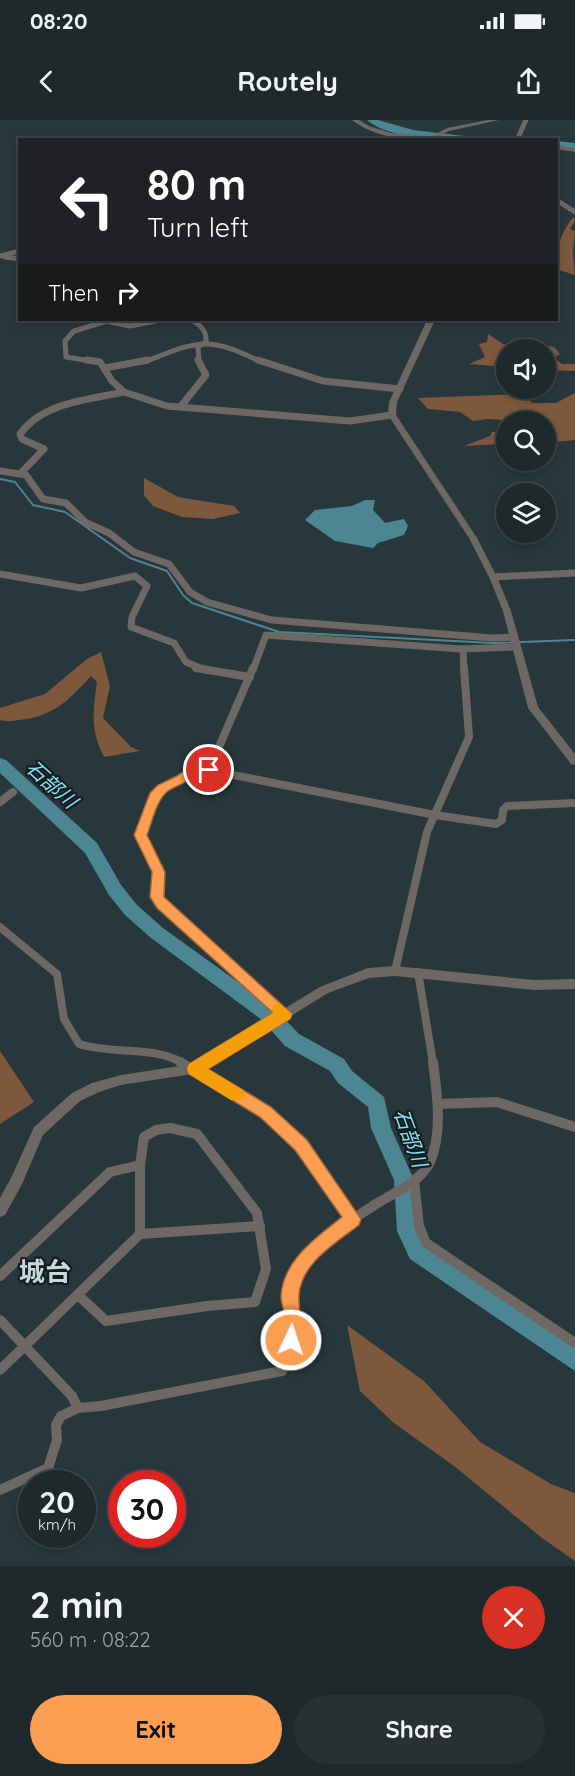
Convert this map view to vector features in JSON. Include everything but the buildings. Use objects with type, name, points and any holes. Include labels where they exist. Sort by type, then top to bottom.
[{"type":"street","points":[[355,120],[381,132],[408,138],[432,138],[447,130],[496,120]]},
{"type":"street","points":[[518,138],[526,120]]},
{"type":"street","points":[[558,147],[575,150]]},
{"type":"street","points":[[558,202],[575,212]]},
{"type":"street","points":[[1,256],[18,252]]},
{"type":"street","points":[[1,256],[18,260]]},
{"type":"street","points":[[156,321],[130,326],[101,321],[69,332],[66,336],[64,353],[68,358],[100,362],[112,381],[124,392],[167,406],[350,421],[392,415]]},
{"type":"street","points":[[194,321],[204,328],[206,342]]},
{"type":"street","points":[[430,321],[393,402],[392,415],[461,517],[493,577],[514,637],[533,708],[575,761]]},
{"type":"street","points":[[105,368],[139,363],[186,346],[206,342],[234,348],[268,366],[293,373],[356,387],[400,388]]},
{"type":"street","points":[[181,406],[206,375],[196,354],[198,347],[206,342]]},
{"type":"street","points":[[21,473],[44,449],[22,439],[20,434],[40,415],[52,409],[124,392]]},
{"type":"street","points":[[0,471],[21,473],[28,477],[43,499],[66,503],[85,522],[109,533],[134,552],[169,564],[190,592],[207,602],[272,620],[492,638],[514,637]]},
{"type":"street","points":[[0,573],[84,588],[101,586],[126,575],[142,580],[147,586],[132,617],[131,627],[174,643],[186,662],[196,668],[250,678]]},
{"type":"street","points":[[493,577],[575,573]]},
{"type":"street","points":[[209,770],[250,678],[263,636],[268,634],[463,649],[516,647]]},
{"type":"street","points":[[395,970],[426,839],[469,737],[463,649]]},
{"type":"street","points":[[285,1014],[157,897],[159,872],[141,835],[155,797],[163,788],[182,780],[194,769],[209,770],[435,815],[496,824],[502,820],[503,810],[507,806],[575,803]]},
{"type":"street","points":[[0,802],[14,792]]},
{"type":"street","points":[[0,927],[57,974],[61,1010],[69,1032],[79,1044],[95,1049],[157,1054],[195,1069],[266,1112],[301,1145],[353,1219]]},
{"type":"street","points":[[0,1211],[39,1131],[76,1097],[96,1087],[121,1080],[195,1069],[285,1014],[347,980],[368,973],[395,970],[534,985],[575,984]]},
{"type":"street","points":[[0,1490],[48,1468],[57,1440],[56,1425],[61,1416],[78,1408],[101,1406],[282,1371],[288,1363],[293,1317],[290,1295],[297,1274],[312,1252],[353,1219],[408,1184],[426,1167],[432,1154],[438,1104],[418,972]]},
{"type":"street","points":[[438,1104],[497,1102],[575,1126]]},
{"type":"street","points":[[78,1295],[106,1322],[207,1306],[255,1302],[267,1269],[257,1213],[197,1134],[186,1128],[153,1129],[144,1137],[140,1165],[140,1234]]},
{"type":"street","points":[[0,1276],[111,1172],[140,1165]]},
{"type":"street","points":[[408,1184],[426,1243],[575,1343]]},
{"type":"street","points":[[0,1370],[140,1234],[260,1226]]},
{"type":"street","points":[[0,1320],[72,1396],[78,1408]]},
{"type":"shaded area","points":[[573,217],[575,221],[570,229],[575,231],[573,253],[575,275],[558,270],[558,250],[565,230]]},
{"type":"shaded area","points":[[488,334],[496,339],[496,366],[469,364],[485,357],[479,344],[487,342]]},
{"type":"shaded area","points":[[556,360],[562,364],[575,364],[575,371],[556,370]]},
{"type":"shaded area","points":[[575,393],[575,440],[556,442],[556,411],[496,411],[496,419],[473,421],[460,412],[428,409],[418,398],[496,395],[496,399],[528,399],[533,403],[556,403]]},
{"type":"shaded area","points":[[492,432],[496,432],[496,444],[464,446],[490,436]]},
{"type":"shaded area","points":[[144,478],[178,497],[234,506],[240,513],[213,519],[182,517],[153,506],[144,495]]},
{"type":"shaded area","points":[[101,652],[110,686],[103,718],[131,747],[140,751],[104,757],[96,738],[94,720],[97,682],[91,676],[68,700],[51,711],[31,718],[0,720],[0,708],[45,694],[87,659]]},
{"type":"shaded area","points":[[0,1051],[34,1102],[0,1124]]},
{"type":"shaded area","points":[[347,1325],[424,1381],[480,1442],[551,1484],[575,1493],[575,1561],[542,1538],[454,1466],[394,1423],[360,1391]]},
{"type":"water","points":[[365,500],[375,500],[373,510],[385,523],[404,519],[408,526],[404,535],[378,543],[373,548],[335,541],[305,520],[315,510],[352,506]]},
{"type":"waterway","points":[[371,120],[396,129],[473,138]]},
{"type":"waterway","points":[[558,144],[575,146]]},
{"type":"waterway","points":[[0,479],[15,482],[33,505],[65,512],[130,558],[167,571],[183,595],[192,603],[279,632],[493,643],[575,640]]},
{"type":"waterway","name":"石部川","points":[[0,764],[91,848],[115,890],[131,910],[157,933],[268,1014],[292,1040],[337,1065],[345,1077],[377,1103],[381,1128],[404,1180],[407,1231],[417,1252],[575,1360]]},
{"type":"slow traffic","points":[[237,1095],[195,1069],[285,1014],[278,1008]]},
{"type":"district","name":"城台","points":[[45,1271]]},
{"type":"route","points":[[209,770],[194,769],[179,782],[163,788],[155,797],[142,830],[141,839],[159,872],[157,897],[285,1014],[195,1069],[266,1112],[301,1145],[353,1219],[312,1252],[297,1274],[290,1295],[293,1317],[291,1340]]}]
